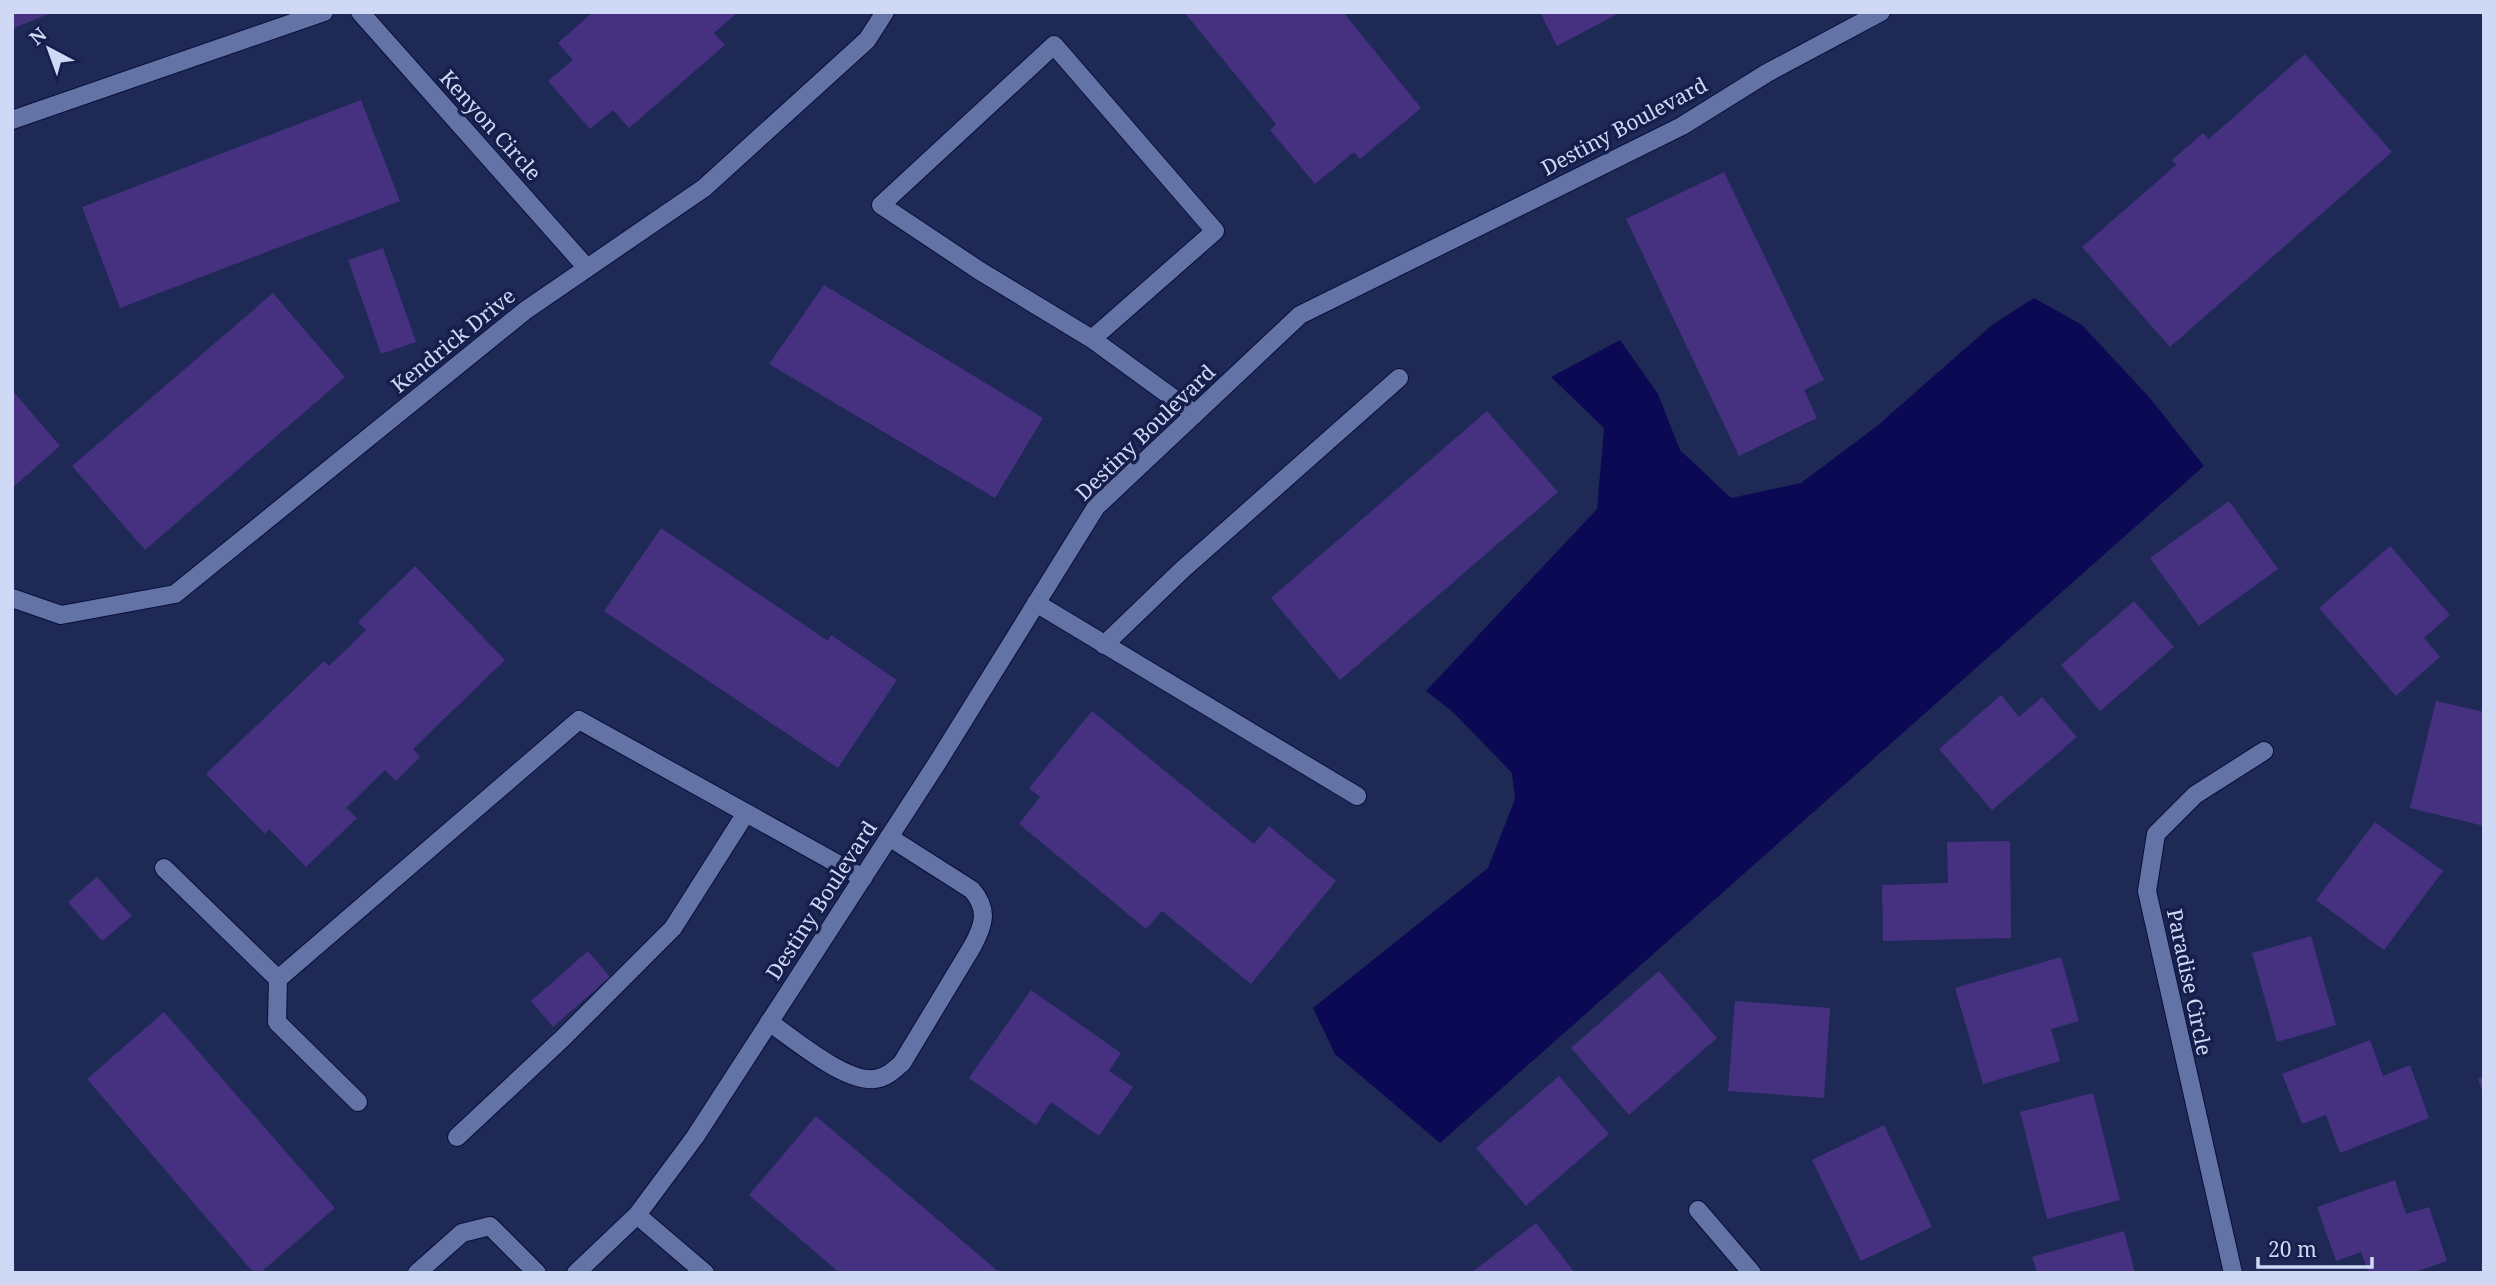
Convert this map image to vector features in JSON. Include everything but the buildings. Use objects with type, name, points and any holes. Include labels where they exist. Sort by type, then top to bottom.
[{"type":"street","points":[[12,120],[324,12]]},
{"type":"street","name":"Kenyon Circle","points":[[360,12],[587,268]]},
{"type":"street","name":"Kendrick Drive","points":[[12,598],[61,615],[175,594],[526,310],[704,188],[867,40],[885,12]]},
{"type":"street","name":"Destiny Boulevard","points":[[576,1273],[637,1216],[695,1137],[863,878],[1096,507],[1300,315],[1682,126],[1767,73],[1881,12]]},
{"type":"street","points":[[1092,339],[1215,231],[1054,45],[881,205],[980,271],[1092,339],[1195,414]]},
{"type":"street","points":[[1104,645],[1182,570],[1399,378]]},
{"type":"street","points":[[1036,603],[1357,796]]},
{"type":"street","points":[[278,979],[579,720],[863,878]]},
{"type":"street","name":"Paradise Circle","points":[[2233,1273],[2147,891],[2156,834],[2195,794],[2264,751]]},
{"type":"street","points":[[457,1137],[564,1037],[673,928],[746,813]]},
{"type":"street","points":[[769,1022],[855,1077],[872,1080],[887,1076],[902,1063],[972,947],[982,929],[985,914],[982,902],[972,890],[889,837]]},
{"type":"street","points":[[164,868],[278,979],[277,1022],[358,1102]]},
{"type":"street","points":[[1698,1210],[1752,1273]]},
{"type":"street","points":[[637,1216],[705,1273]]},
{"type":"street","points":[[417,1273],[463,1233],[490,1226],[537,1273]]},
{"type":"shaded area","points":[[2034,298],[2082,325],[2149,397],[2204,466],[1440,1143],[1335,1054],[1313,1008],[1488,868],[1515,799],[1512,773],[1454,713],[1426,691],[1597,509],[1604,428],[1551,377],[1620,340],[1658,394],[1680,450],[1731,498],[1801,483],[1877,426],[1992,325]]}]
